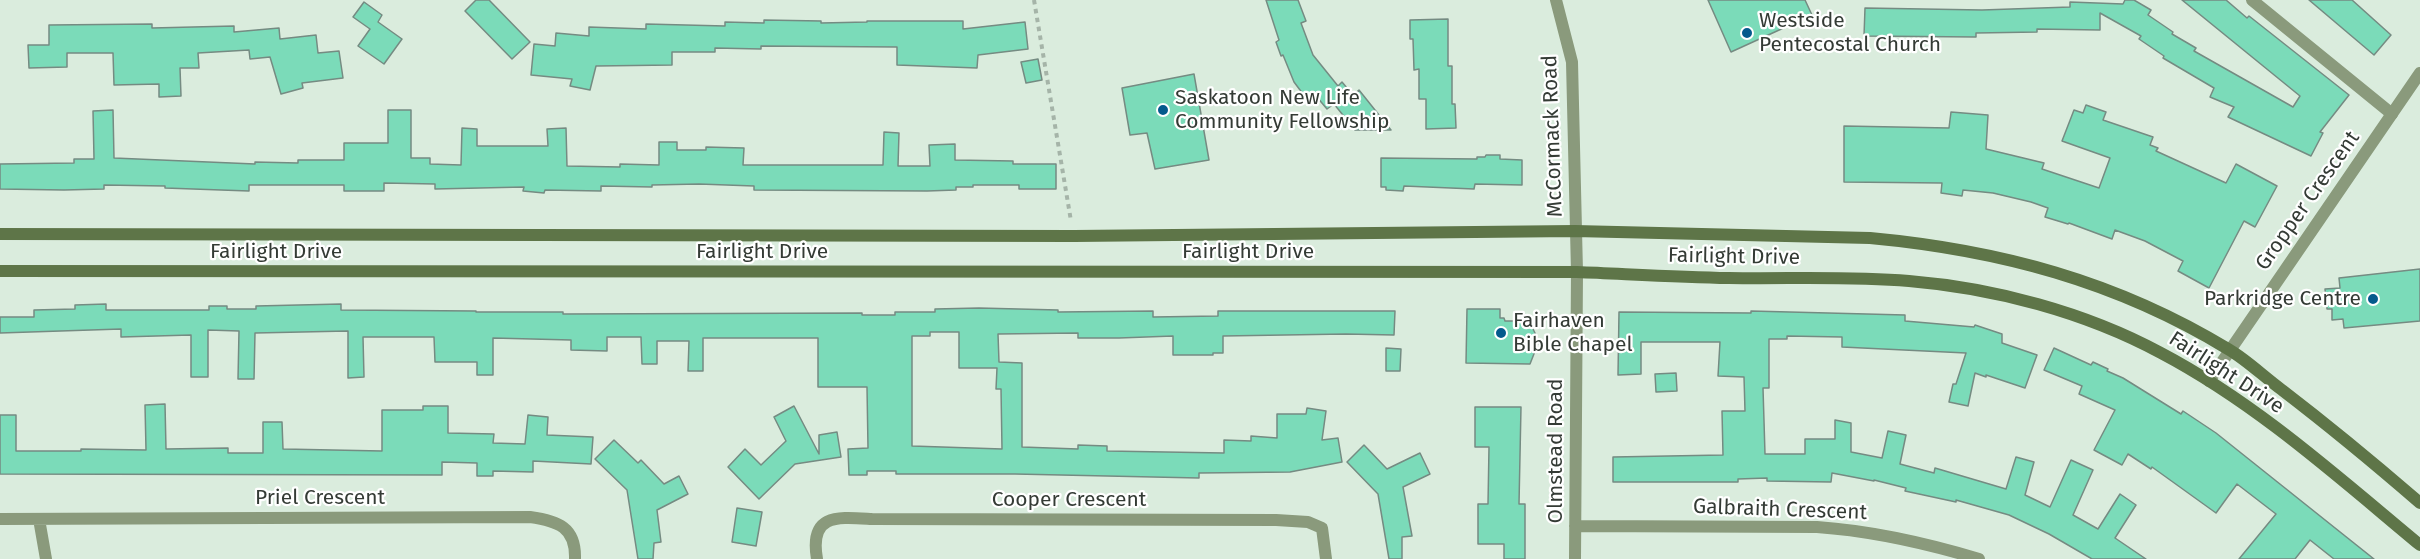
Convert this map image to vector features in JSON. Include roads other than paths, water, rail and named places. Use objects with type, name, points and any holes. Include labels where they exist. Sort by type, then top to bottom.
[{"type":"main road","name":"Fairlight Drive","points":[[0,234],[1085,236],[1575,231],[1870,238],[1970,250],[2036,265],[2094,284],[2164,314],[2230,350],[2417,498]]},
{"type":"main road","name":"Fairlight Drive","points":[[0,271],[1577,272],[1728,278],[1886,279],[1960,287],[2036,305],[2100,326],[2159,352],[2209,381],[2288,438],[2420,545]]},
{"type":"street","name":"McCormack Road","points":[[1556,0],[1572,62],[1577,272]]},
{"type":"street","points":[[2252,0],[2392,114]]},
{"type":"street","name":"Gropper Crescent","points":[[2209,381],[2420,74]]},
{"type":"street","name":"Olmstead Road","points":[[1575,559],[1577,272]]},
{"type":"street","name":"Priel Crescent","points":[[0,519],[530,517],[554,520],[568,532],[573,540],[575,559]]},
{"type":"street","name":"Cooper Crescent","points":[[817,559],[814,543],[819,528],[836,517],[1308,522],[1322,528],[1326,559]]},
{"type":"street","points":[[39,519],[46,559]]},
{"type":"street","name":"Galbraith Crescent","points":[[1575,526],[1848,529],[1917,542],[1979,559]]},
{"type":"place","name":"Westside Pentecostal Church","points":[[1747,33]]},
{"type":"place","name":"Saskatoon New Life Community Fellowship","points":[[1163,110]]},
{"type":"place","name":"Parkridge Centre","points":[[2373,299]]},
{"type":"place","name":"Fairhaven Bible Chapel","points":[[1501,333]]}]
